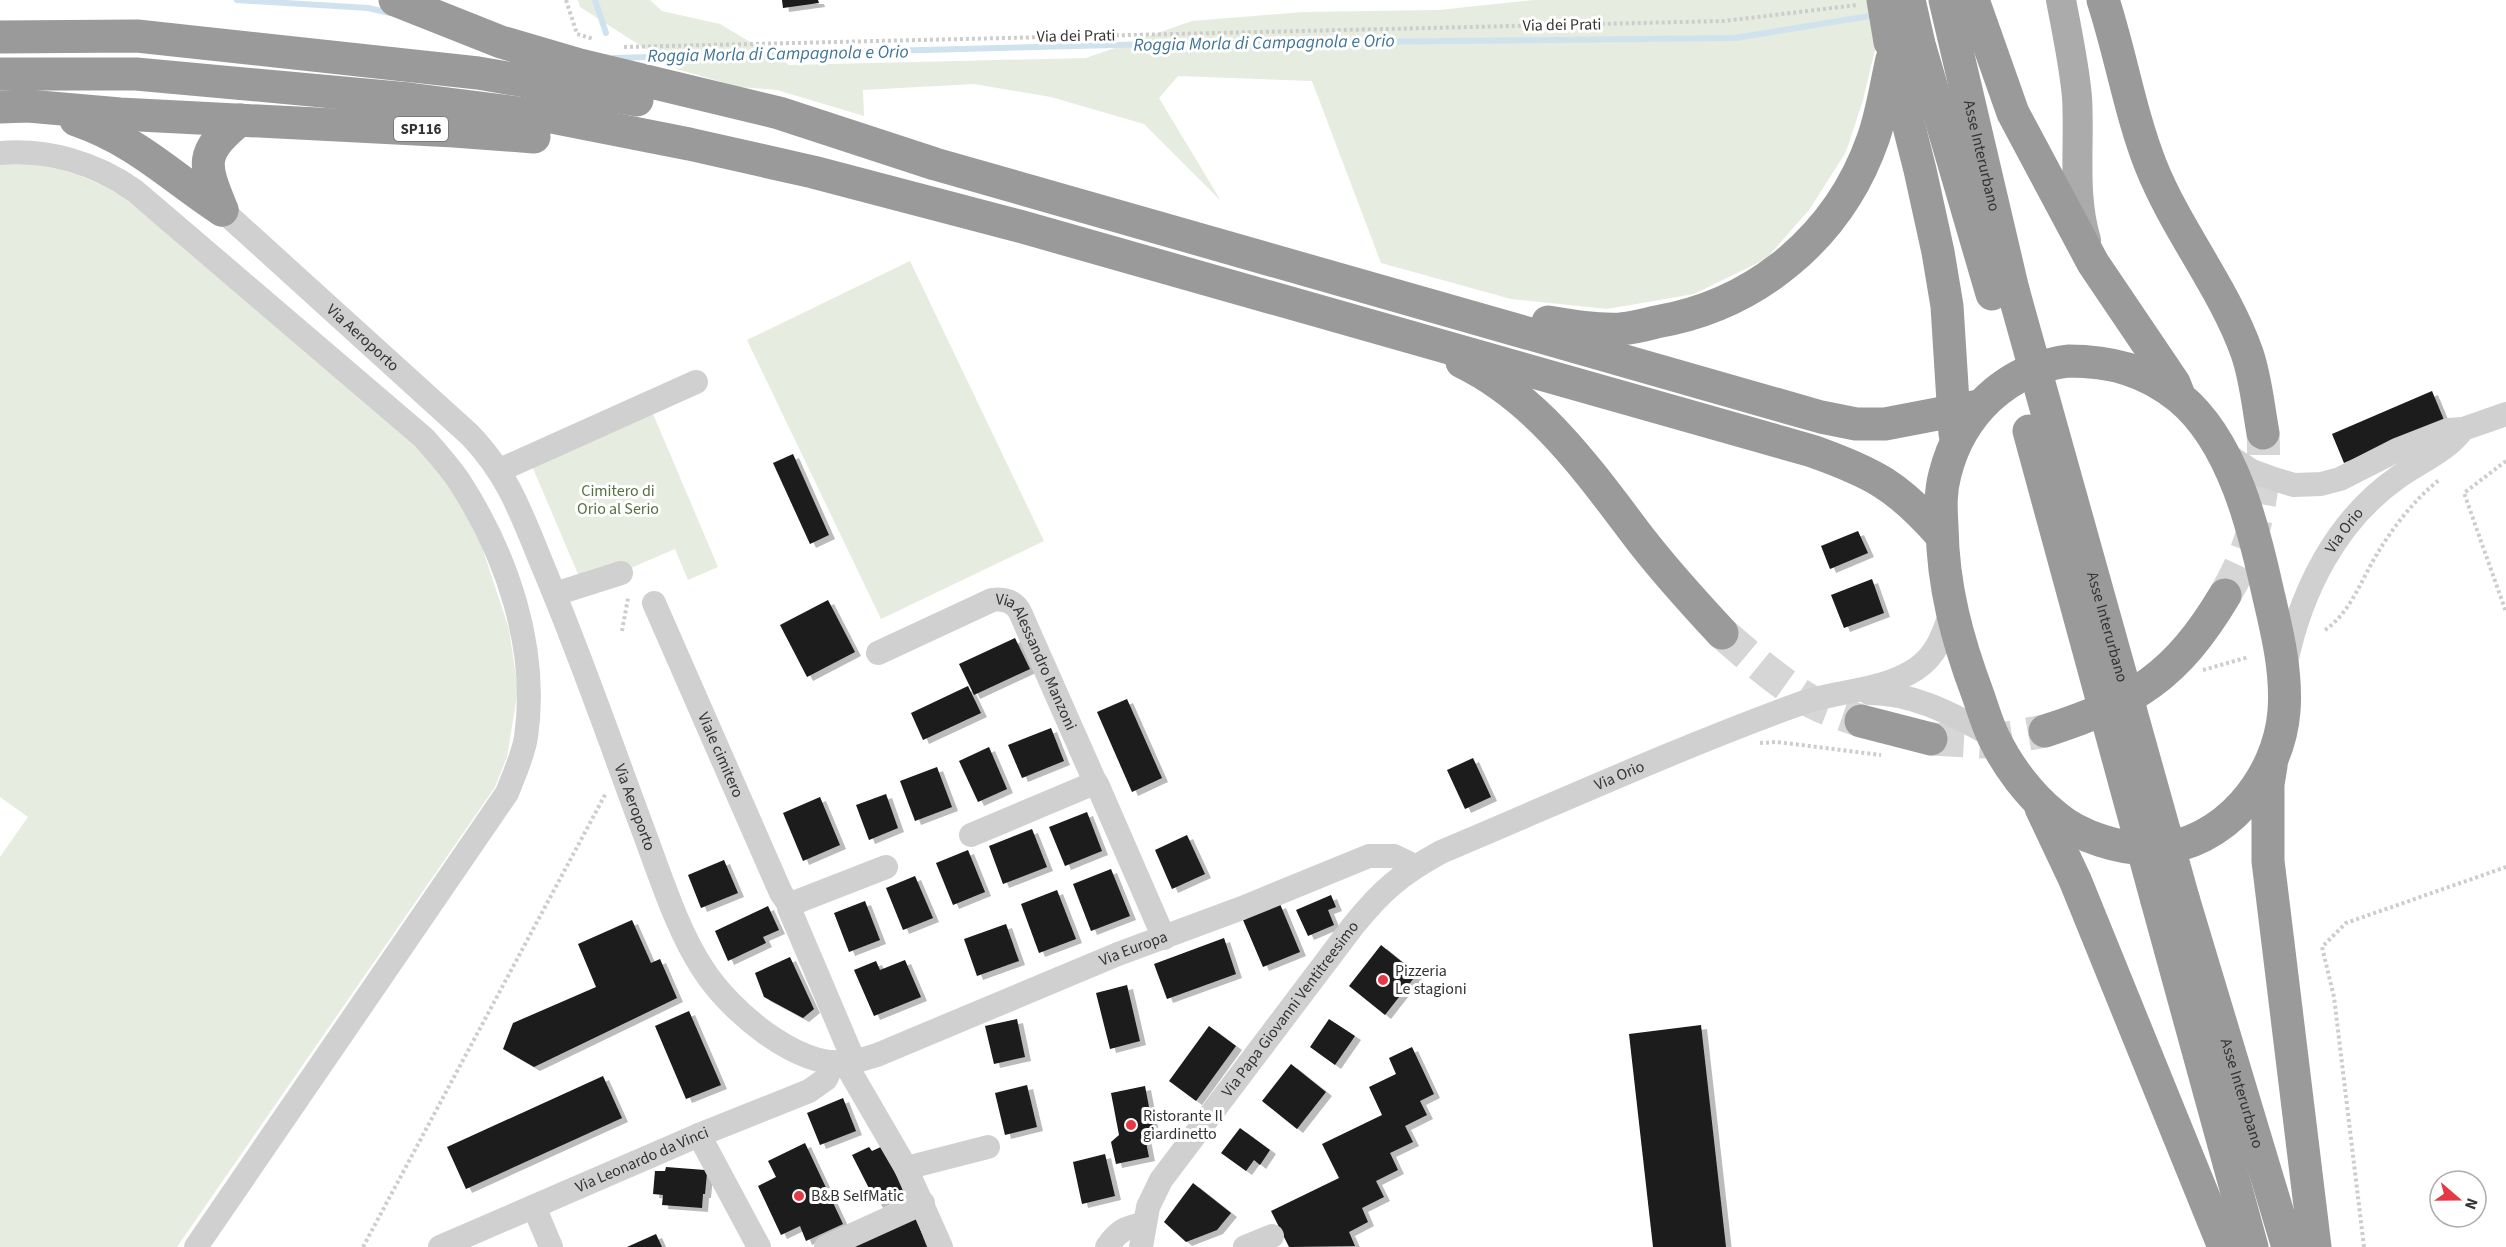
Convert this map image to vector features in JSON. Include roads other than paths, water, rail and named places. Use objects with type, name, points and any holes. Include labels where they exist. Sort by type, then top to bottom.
[{"type":"highway","points":[[395,0],[501,42],[580,65],[779,113],[935,164],[1821,417],[1856,424],[1885,424],[1967,409],[2023,373],[2047,364],[2068,361],[2110,364],[2135,370],[2180,398],[2197,415],[2221,451],[2237,483],[2259,550],[2275,621],[2283,677],[2284,712],[2279,739],[2271,762],[2268,784],[2268,861],[2314,1247]]},
{"type":"highway","name":"Asse Interurbano","points":[[1909,0],[1900,48],[2003,292],[2170,899],[2252,1247]]},
{"type":"highway","name":"Asse Interurbano","points":[[1945,0],[1969,20],[2003,292]]},
{"type":"highway","points":[[2103,0],[2151,166],[2178,224],[2230,315],[2247,353],[2263,433]]},
{"type":"highway","points":[[1874,2],[1900,48],[1920,170],[1938,252],[1967,409],[1945,474],[1942,490],[1942,536],[1951,612],[1968,670],[1993,736],[2013,769],[2036,798],[2057,819],[2080,831],[2127,847],[2155,849],[2186,843],[2221,824],[2246,802],[2271,762]]},
{"type":"highway","points":[[1969,20],[2013,113],[2092,263],[2168,374],[2180,398]]},
{"type":"highway","points":[[0,36],[137,36],[478,73],[686,109],[935,164]]},
{"type":"highway","points":[[1292,266],[1342,270],[1383,278],[1536,320],[1586,328],[1622,329],[1669,320],[1712,308],[1786,266],[1819,233],[1843,201],[1874,138],[1900,48]]},
{"type":"highway","points":[[0,74],[136,74],[409,99],[557,118],[689,144],[813,172],[1019,226],[1801,447],[1858,467],[1903,495],[1942,536]]},
{"type":"highway","name":"SP116","points":[[14,106],[120,114],[508,134],[765,170],[813,172]]},
{"type":"highway","name":"SP116","points":[[14,106],[105,130],[150,156],[190,189],[222,210]]},
{"type":"highway","points":[[222,210],[207,173],[210,155],[224,132],[240,120]]},
{"type":"highway","points":[[1406,335],[1476,369],[1516,397],[1553,430],[1581,460],[1669,574],[1722,633]]},
{"type":"highway","points":[[2045,731],[2110,707],[2152,683],[2177,662],[2196,641],[2225,595]]},
{"type":"highway","points":[[1861,721],[1931,739]]},
{"type":"highway","points":[[2036,798],[2075,880],[2224,1247]]},
{"type":"highway","name":"Asse Interurbano","points":[[2170,899],[2288,1247]]},
{"type":"main road","points":[[2061,0],[2077,104],[2080,222],[2092,263]]},
{"type":"street","points":[[0,153],[59,156],[115,177],[144,199],[424,438],[458,479],[481,519],[505,572],[522,623],[530,701],[526,739],[507,793],[196,1247]]},
{"type":"street","name":"Via Aeroporto","points":[[222,210],[470,435],[500,470],[514,497],[566,619],[662,880],[702,968],[729,1004],[752,1024],[792,1049],[845,1062]]},
{"type":"street","points":[[500,470],[696,382]]},
{"type":"street","name":"Via Orio","points":[[2221,451],[2252,471],[2274,479],[2294,485],[2321,484],[2340,479],[2397,450],[2448,430],[2463,429],[2506,414]]},
{"type":"street","name":"Via Orio","points":[[2283,677],[2297,620],[2305,598],[2341,531],[2371,498],[2396,478],[2453,442],[2463,429]]},
{"type":"street","points":[[555,594],[621,573]]},
{"type":"street","name":"Via Alessandro Manzoni","points":[[878,653],[992,600],[998,599],[1012,603],[1020,612],[1164,938]]},
{"type":"street","name":"Viale cimitero","points":[[654,603],[781,893],[790,906],[789,910],[845,1062],[906,1168],[941,1247]]},
{"type":"street","name":"Via Orio","points":[[1415,866],[1441,852],[1801,703],[1884,685],[1901,678],[1918,667],[1935,651],[1951,612]]},
{"type":"street","name":"Via Orio","points":[[1828,696],[1882,693],[1926,702],[1993,736]]},
{"type":"street","points":[[971,835],[1096,784]]},
{"type":"street","name":"Via Europa","points":[[845,1062],[876,1055],[1118,954],[1164,938],[1369,856],[1383,854],[1394,856],[1415,866]]},
{"type":"street","name":"Via Papa Giovanni Ventitreesimo","points":[[1107,1247],[1120,1230],[1128,1226],[1143,1236],[1152,1194],[1161,1180],[1375,899],[1415,866]]},
{"type":"street","points":[[790,906],[886,867]]},
{"type":"street","name":"Via Leonardo da Vinci","points":[[440,1247],[809,1090],[845,1062]]},
{"type":"street","points":[[699,1135],[759,1247]]},
{"type":"street","points":[[906,1168],[988,1147]]},
{"type":"street","points":[[826,1247],[923,1203]]},
{"type":"street","points":[[534,1207],[551,1247]]},
{"type":"street","points":[[1245,1247],[1272,1236]]},
{"type":"waterway","name":"Roggia Morla di Campagnola e Orio","points":[[237,0],[368,8],[390,13]]},
{"type":"waterway","points":[[595,0],[606,33]]},
{"type":"waterway","name":"Roggia Morla di Campagnola e Orio","points":[[613,58],[1155,44],[1735,38],[1876,15]]},
{"type":"tunnel","points":[[2225,595],[2244,556],[2257,517],[2263,477],[2263,433]]},
{"type":"tunnel","points":[[1722,633],[1800,695],[1824,708],[1861,721]]},
{"type":"tunnel","points":[[1931,739],[1985,742],[2045,731]]},
{"type":"place","name":"Pizzeria Le stagioni","points":[[1383,980]]},
{"type":"place","name":"Ristorante Il giardinetto","points":[[1131,1125]]},
{"type":"place","name":"B&B SelfMatic","points":[[799,1196]]},
{"type":"park label","name":"Cimitero di Orio al Serio","points":[[618,500]]}]
